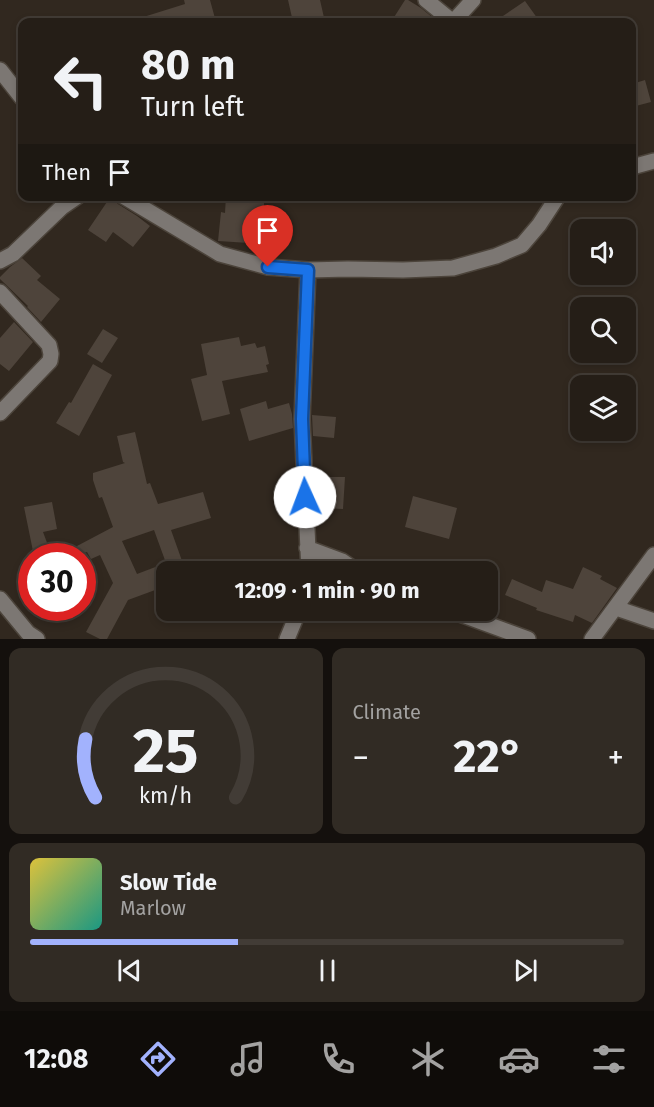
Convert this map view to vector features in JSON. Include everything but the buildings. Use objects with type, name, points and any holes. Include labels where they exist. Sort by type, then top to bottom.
[{"type":"street","points":[[426,0],[448,18]]},
{"type":"street","points":[[457,18],[473,0]]},
{"type":"street","points":[[0,70],[18,93]]},
{"type":"street","points":[[636,165],[654,161]]},
{"type":"street","points":[[0,261],[13,254],[71,201]]},
{"type":"street","points":[[131,201],[220,254],[268,267],[308,270],[453,268],[496,256],[522,245],[555,201]]},
{"type":"street","points":[[308,270],[302,419],[308,561]]},
{"type":"street","points":[[0,292],[50,345],[51,354],[50,361],[0,414]]},
{"type":"street","points":[[307,548],[342,561]]},
{"type":"street","points":[[592,639],[654,555]]},
{"type":"street","points":[[0,599],[28,633],[37,639]]},
{"type":"street","points":[[616,608],[654,621]]},
{"type":"street","points":[[288,639],[295,621]]},
{"type":"street","points":[[478,621],[528,639]]},
{"type":"route","points":[[268,267],[308,270],[302,419],[305,497]]}]
